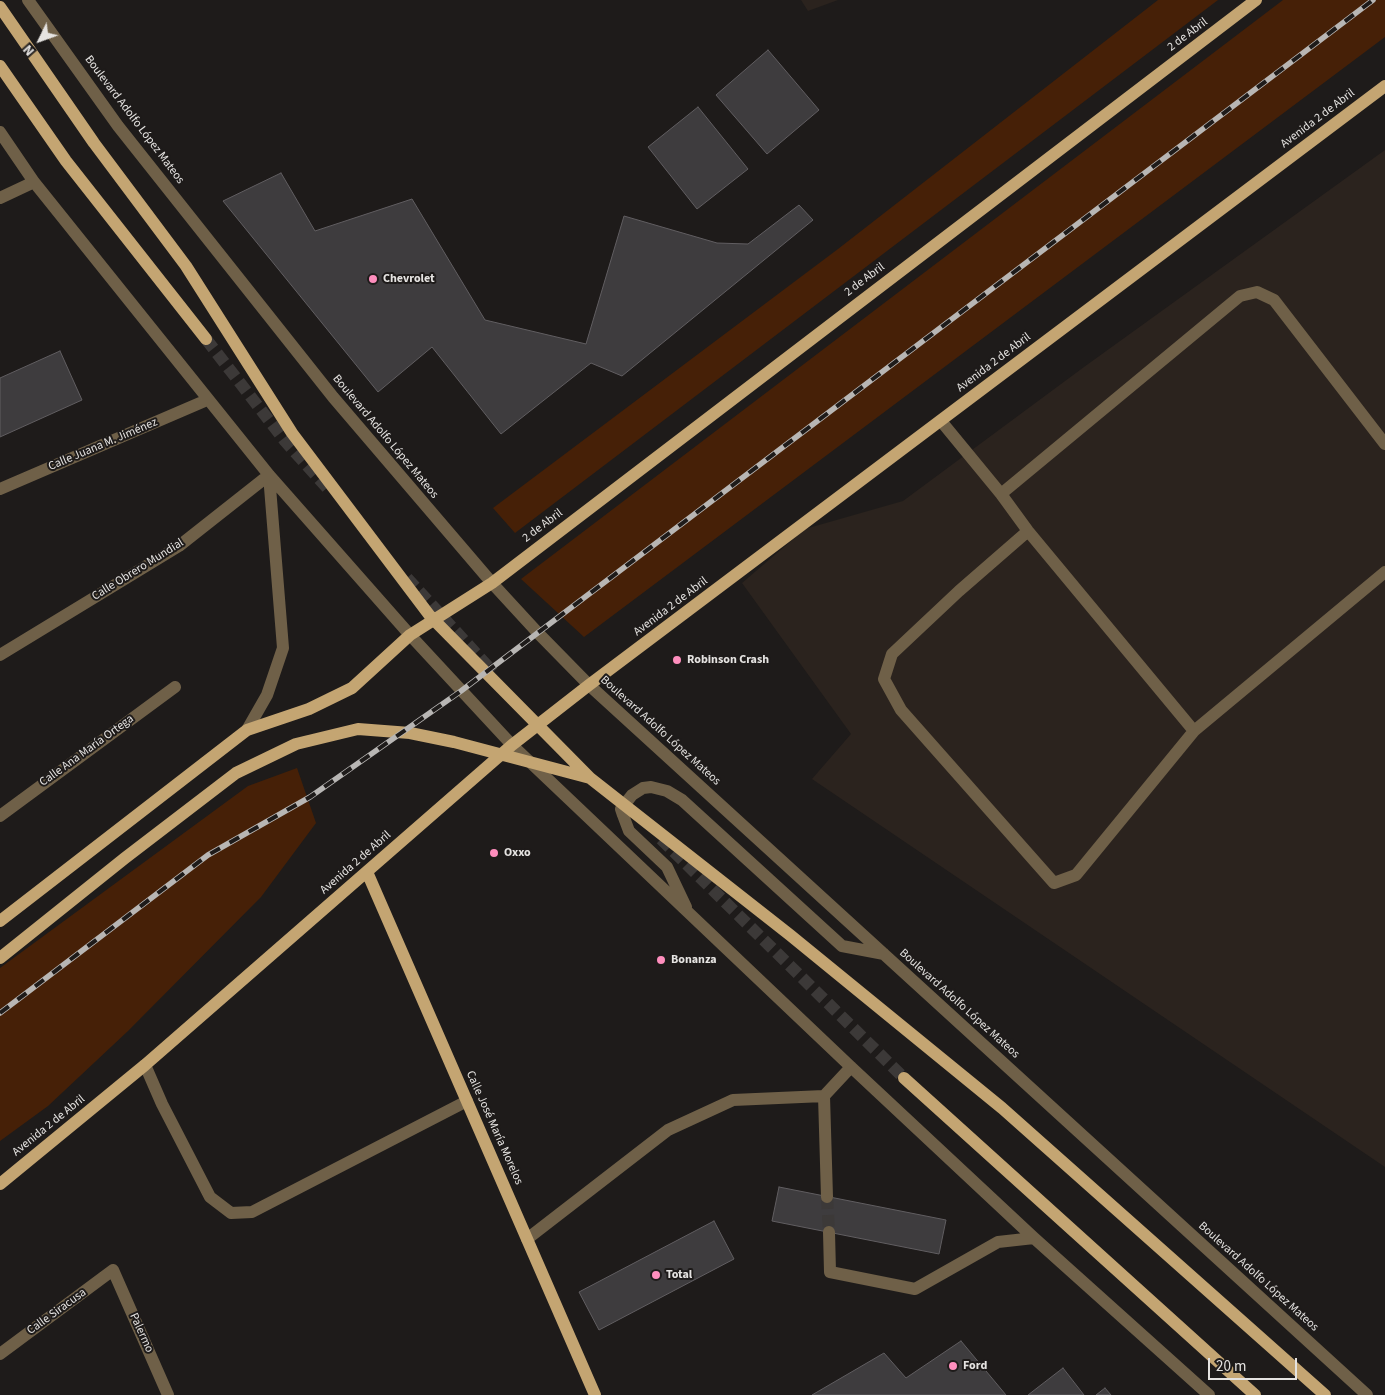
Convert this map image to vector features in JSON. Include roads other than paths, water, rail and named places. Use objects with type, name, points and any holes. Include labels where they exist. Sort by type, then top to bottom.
[{"type":"main road","name":"2 de Abril","points":[[0,921],[247,730],[309,709],[352,688],[410,634],[492,583],[1256,0]]},
{"type":"main road","points":[[0,7],[94,143],[186,266],[292,433],[430,616],[590,778],[790,934],[1002,1108],[1325,1395]]},
{"type":"main road","points":[[0,66],[66,161],[206,339]]},
{"type":"main road","name":"Avenida 2 de Abril","points":[[0,1184],[145,1065],[512,746],[589,685],[1385,86]]},
{"type":"main road","points":[[0,958],[125,858],[236,773],[296,744],[358,729],[410,734],[454,742],[590,778]]},
{"type":"main road","name":"Calle José María Morelos","points":[[367,872],[596,1395]]},
{"type":"main road","points":[[904,1078],[1255,1395]]},
{"type":"street","name":"Boulevard Adolfo López Mateos","points":[[28,0],[118,126],[333,397],[492,583],[538,633],[589,685],[1367,1395]]},
{"type":"street","points":[[0,132],[34,182],[269,475],[512,746],[1034,1238],[1209,1395]]},
{"type":"street","points":[[0,198],[34,182]]},
{"type":"street","points":[[1002,494],[1240,296],[1257,292],[1274,300],[1385,444]]},
{"type":"street","name":"Calle Juana M. Jiménez","points":[[0,489],[207,400]]},
{"type":"street","points":[[941,421],[1002,494],[1028,531],[1194,731]]},
{"type":"street","points":[[247,730],[267,695],[283,648],[269,475]]},
{"type":"street","name":"Calle Obrero Mundial","points":[[0,655],[179,546],[269,475]]},
{"type":"street","points":[[1028,531],[959,591],[892,654],[884,679],[901,710],[1054,883],[1076,875],[1194,731],[1385,572]]},
{"type":"street","name":"Calle Ana María Ortega","points":[[2,809],[175,687]]},
{"type":"street","points":[[690,915],[667,867],[629,831],[626,823],[621,809],[632,795],[643,788],[651,786],[667,791],[682,800],[842,946],[884,954]]},
{"type":"street","points":[[145,1065],[162,1104],[210,1197],[231,1213],[252,1212],[467,1101]]},
{"type":"street","points":[[527,1239],[668,1130],[733,1100],[824,1096],[851,1067]]},
{"type":"street","points":[[824,1096],[827,1197]]},
{"type":"street","points":[[829,1232],[830,1272],[915,1290],[998,1242],[1034,1238]]},
{"type":"street","name":"Calle Siracusa","points":[[0,1354],[113,1270]]},
{"type":"street","name":"Palermo","points":[[113,1270],[168,1395]]},
{"type":"tunnel","points":[[206,339],[285,441],[329,490]]},
{"type":"tunnel","points":[[407,578],[493,672]]},
{"type":"tunnel","points":[[661,839],[904,1078]]},
{"type":"tunnel","points":[[827,1197],[829,1232]]},
{"type":"railway","points":[[0,1013],[208,855],[310,797],[461,691],[1373,0]]},
{"type":"place","name":"Chevrolet","points":[[373,279]]},
{"type":"place","name":"Robinson Crash","points":[[677,660]]},
{"type":"place","name":"Oxxo","points":[[494,853]]},
{"type":"place","name":"Bonanza","points":[[661,960]]},
{"type":"place","name":"Total","points":[[656,1275]]},
{"type":"place","name":"Ford","points":[[953,1366]]}]
